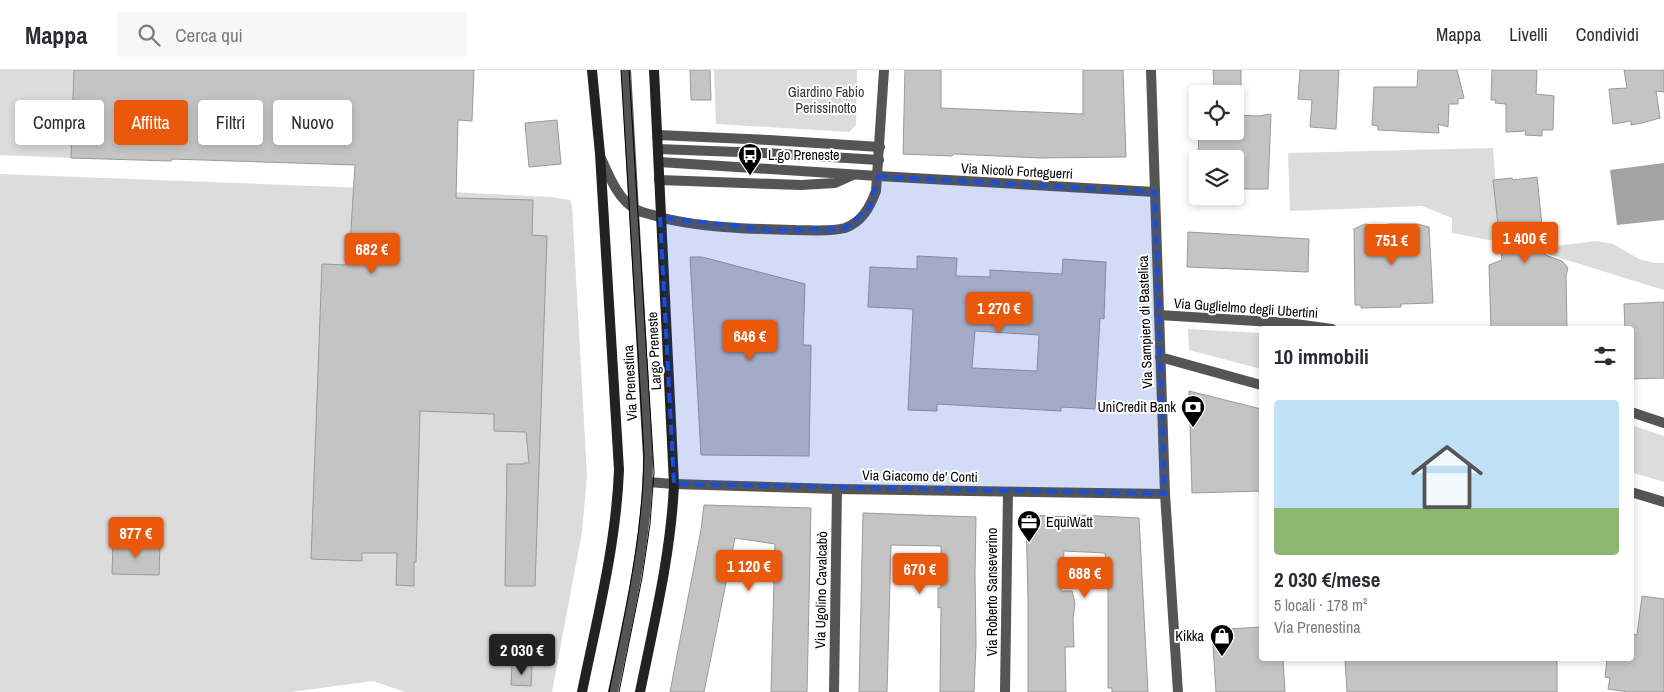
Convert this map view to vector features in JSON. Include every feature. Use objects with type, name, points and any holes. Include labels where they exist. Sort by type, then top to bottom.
[{"type":"main road","points":[[592,70],[600,154]]},
{"type":"main road","name":"Largo Preneste","points":[[654,70],[674,484]]},
{"type":"main road","name":"Via Prenestina","points":[[582,692],[610,554],[619,470],[600,154]]},
{"type":"main road","points":[[640,692],[668,549],[674,484]]},
{"type":"street","name":"Via Prenestina","points":[[613,692],[640,554],[648,482],[626,70]]},
{"type":"street","points":[[600,154],[615,187],[625,200],[637,210],[660,217],[690,223],[772,230],[845,228],[858,221],[869,208],[876,191],[884,70]]},
{"type":"street","name":"Via Sampiero di Bastelica","points":[[1151,70],[1165,494],[1178,692]]},
{"type":"street","points":[[658,135],[880,148]]},
{"type":"street","points":[[658,149],[879,160]]},
{"type":"street","points":[[659,162],[878,176]]},
{"type":"street","points":[[659,180],[801,185],[835,183],[854,175]]},
{"type":"street","name":"Via Nicolò Forteguerri","points":[[878,176],[1154,192]]},
{"type":"street","name":"Via Guglielmo degli Ubertini","points":[[1159,315],[1310,326]]},
{"type":"street","points":[[1160,357],[1259,384]]},
{"type":"street","points":[[1634,413],[1664,423]]},
{"type":"street","name":"Via Giacomo de' Conti","points":[[648,482],[837,489],[1165,494]]},
{"type":"street","name":"Via Ugolino Cavalcabò","points":[[834,692],[837,489]]},
{"type":"street","name":"Via Roberto Sanseverino","points":[[1005,692],[1008,492]]},
{"type":"street","points":[[1634,493],[1664,502]]},
{"type":"highlighted area","points":[[878,176],[1155,192],[1165,494],[674,484],[660,217],[772,230],[845,228],[869,208]]},
{"type":"green space","points":[[0,70],[201,70],[200,100],[198,100],[198,160],[0,155]]},
{"type":"green space","name":"Giardino Fabio Perissinotto","points":[[714,70],[857,70],[856,125],[849,132],[716,124]]},
{"type":"green space","points":[[1493,148],[1500,242],[1452,233],[1452,218],[1422,206],[1290,211],[1288,153]]},
{"type":"green space","points":[[0,174],[392,189],[550,197],[570,200],[572,205],[587,475],[582,532],[552,692],[405,692],[373,681],[291,692],[0,692]]},
{"type":"green space","points":[[1596,241],[1613,244],[1639,259],[1664,263],[1664,290],[1531,249]]},
{"type":"green space","points":[[1188,329],[1259,333],[1259,368],[1189,350]]},
{"type":"green space","points":[[1634,426],[1664,436],[1664,482],[1634,473]]},
{"type":"shaded area","points":[[1664,163],[1664,220],[1617,225],[1610,170]]},
{"type":"building","points":[[74,70],[474,70],[472,121],[458,120],[456,198],[533,200],[532,235],[547,236],[535,586],[505,586],[507,464],[529,463],[526,432],[494,431],[494,414],[420,411],[414,586],[396,585],[397,553],[362,553],[362,561],[311,559],[322,264],[346,265],[346,261],[349,262],[355,165],[71,158],[71,145],[104,145],[104,100],[73,100]]},
{"type":"building","points":[[690,70],[710,70],[711,100],[691,100]]},
{"type":"building","points":[[905,70],[941,70],[941,108],[1083,114],[1083,70],[1123,70],[1126,157],[1040,158],[903,154]]},
{"type":"building","points":[[1213,70],[1241,70],[1241,85],[1214,85]]},
{"type":"building","points":[[1300,70],[1339,70],[1336,129],[1310,127],[1312,100],[1298,99]]},
{"type":"building","points":[[1418,70],[1457,70],[1464,98],[1458,99],[1458,104],[1449,104],[1448,127],[1438,124],[1439,133],[1378,130],[1378,126],[1372,125],[1374,87],[1417,87]]},
{"type":"building","points":[[1492,70],[1537,70],[1536,94],[1554,96],[1553,130],[1542,130],[1542,136],[1525,135],[1526,131],[1506,132],[1506,104],[1495,103],[1496,100],[1491,100]]},
{"type":"building","points":[[1624,70],[1664,70],[1664,92],[1656,91],[1660,118],[1631,125],[1631,121],[1613,124],[1609,89],[1627,88]]},
{"type":"building","points":[[1271,114],[1268,189],[1244,189],[1244,150],[1198,150],[1199,140],[1244,140],[1244,115]]},
{"type":"building","points":[[557,120],[561,164],[529,167],[525,123]]},
{"type":"building","points":[[1537,177],[1545,255],[1562,261],[1568,268],[1566,276],[1567,326],[1491,326],[1489,265],[1502,260],[1493,180],[1512,178],[1513,180]]},
{"type":"building","points":[[1365,224],[1376,228],[1389,224],[1417,224],[1429,227],[1433,303],[1401,304],[1401,307],[1361,308],[1361,305],[1355,305],[1354,229]]},
{"type":"building","points":[[1188,232],[1309,239],[1308,272],[1187,267]]},
{"type":"building","points":[[917,256],[957,258],[956,276],[990,277],[990,270],[1062,274],[1063,259],[1106,262],[1104,319],[1100,318],[1095,409],[1061,407],[1061,411],[937,404],[937,411],[908,410],[913,309],[868,307],[870,267],[917,269]],"holes":[[[975,331],[1039,335],[1037,371],[972,368]]]},
{"type":"building","points":[[690,257],[702,257],[805,284],[803,345],[811,345],[809,456],[701,455]]},
{"type":"building","points":[[1664,302],[1664,378],[1634,379],[1634,326],[1625,326],[1624,304]]},
{"type":"building","points":[[1189,391],[1259,408],[1259,491],[1192,493]]},
{"type":"building","points":[[704,505],[811,508],[807,692],[771,692],[775,544],[735,538],[704,692],[670,692],[701,530]]},
{"type":"building","points":[[863,513],[976,517],[974,692],[940,692],[941,607],[938,608],[938,588],[941,588],[941,546],[891,545],[887,692],[859,692]]},
{"type":"building","points":[[1026,515],[1139,518],[1148,692],[1112,692],[1112,688],[1108,688],[1108,579],[1105,553],[1064,551],[1061,591],[1072,591],[1075,603],[1073,619],[1074,647],[1065,647],[1066,692],[1028,692]]},
{"type":"building","points":[[113,543],[160,545],[159,575],[112,574]]},
{"type":"building","points":[[1642,596],[1664,599],[1664,692],[1628,692],[1608,689],[1610,678],[1605,677],[1607,661],[1634,661],[1634,634],[1637,635]]},
{"type":"building","points":[[1259,627],[1259,661],[1283,661],[1285,692],[1216,692],[1212,630]]},
{"type":"building","points":[[1345,661],[1557,661],[1557,692],[1347,692]]},
{"type":"building","points":[[512,665],[532,666],[531,686],[511,685]]},
{"type":"tram line","points":[[609,692],[637,544],[644,454],[621,70]]},
{"type":"tram line","points":[[619,692],[642,578],[650,524],[654,472],[629,70]]},
{"type":"place","name":"L.go Preneste","points":[[750,176]]},
{"type":"place","name":"UniCredit Bank","points":[[1193,428]]},
{"type":"place","name":"EquiWatt","points":[[1029,543]]},
{"type":"place","name":"Kikka","points":[[1222,657]]}]
